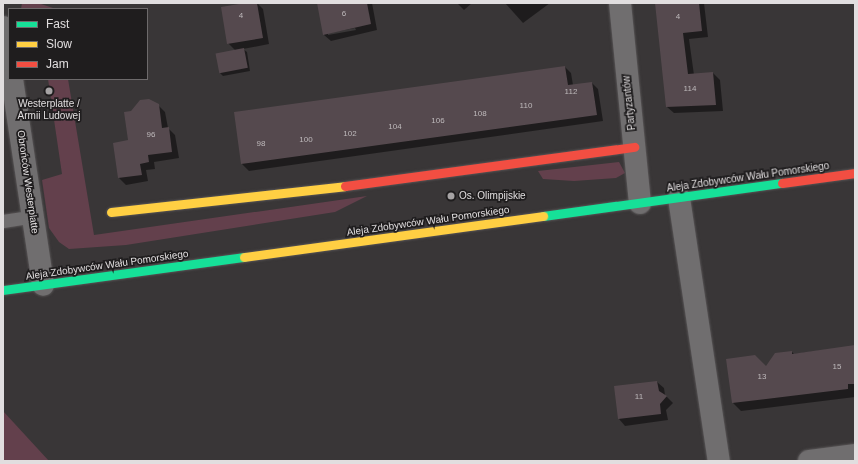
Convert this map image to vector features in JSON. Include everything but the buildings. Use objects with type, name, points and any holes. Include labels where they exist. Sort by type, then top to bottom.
[{"type":"main road","points":[[111,212],[274,195],[634,147]]},
{"type":"main road","name":"Aleja Zdobywców Wału Pomorskiego","points":[[3,290],[855,173]]},
{"type":"street","name":"Partyzantów","points":[[620,3],[640,203]]},
{"type":"street","points":[[3,27],[8,57]]},
{"type":"street","name":"Obrońców Westerplatte","points":[[12,80],[43,285]]},
{"type":"street","points":[[679,198],[719,461]]},
{"type":"street","points":[[809,461],[855,455]]},
{"type":"lane","points":[[3,221],[33,216]]},
{"type":"shaded area","points":[[22,3],[38,3],[53,8],[21,8]]},
{"type":"shaded area","points":[[48,80],[68,80],[94,235],[367,196],[335,212],[126,245],[69,249],[59,242],[49,228],[42,180],[62,174]]},
{"type":"shaded area","points":[[619,162],[625,173],[616,178],[574,181],[543,179],[538,171]]},
{"type":"shaded area","points":[[3,411],[49,461],[3,461]]},
{"type":"traffic: fast","points":[[543,216],[782,183]]},
{"type":"traffic: fast","points":[[3,290],[244,257]]},
{"type":"traffic: slow","points":[[111,212],[345,186]]},
{"type":"traffic: slow","points":[[244,257],[543,216]]},
{"type":"traffic: jam","points":[[345,186],[634,147]]},
{"type":"traffic: jam","points":[[782,183],[855,173]]},
{"type":"place","name":"Westerplatte / Armii Ludowej","points":[[49,91]]},
{"type":"place","name":"Os. Olimpijskie","points":[[451,196]]}]
